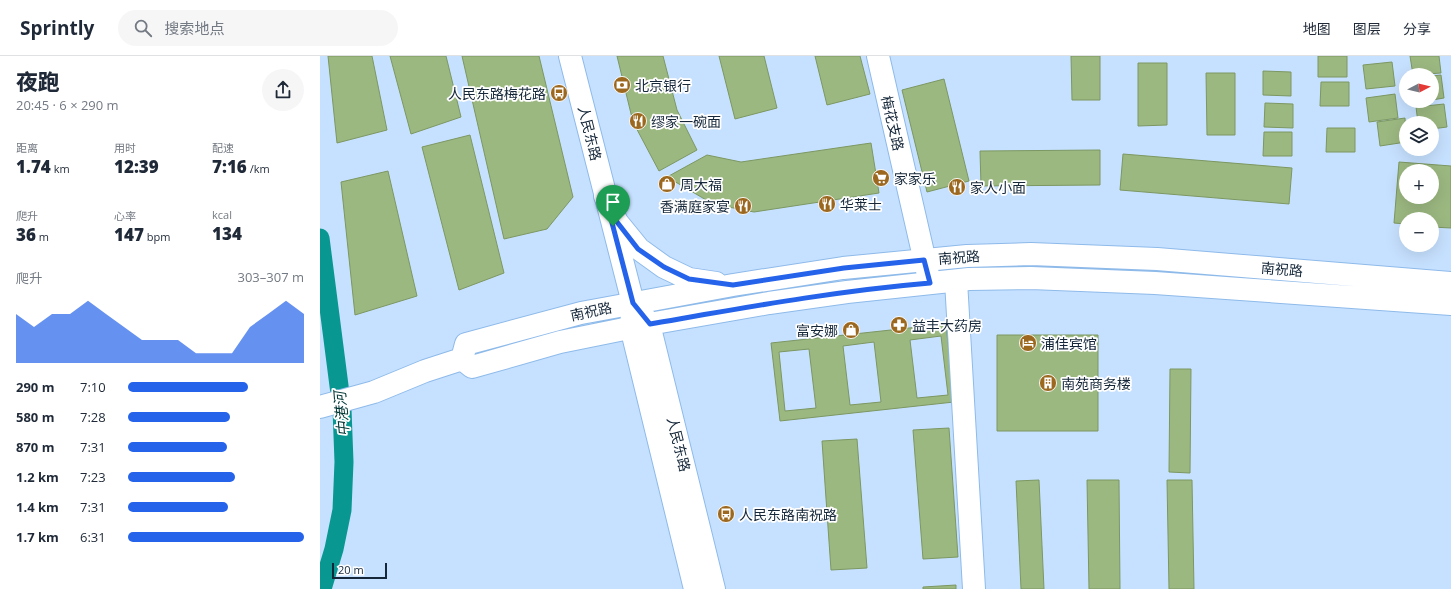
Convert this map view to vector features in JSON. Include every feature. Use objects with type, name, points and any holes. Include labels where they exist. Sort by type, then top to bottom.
[{"type":"main road","name":"人民东路","points":[[570,56],[633,303],[714,589]]},
{"type":"main road","name":"梅花支路","points":[[878,56],[930,283]]},
{"type":"main road","points":[[605,196],[617,222],[638,249],[664,267],[689,279],[733,285]]},
{"type":"main road","name":"南祝路","points":[[1451,283],[1220,264],[1094,256],[975,256],[844,268],[733,285],[633,303],[554,319],[466,344],[462,359],[472,367],[560,342],[640,326],[777,302],[956,281],[1031,278],[1093,280],[1451,304]]},
{"type":"main road","points":[[956,281],[974,589]]},
{"type":"main road","name":"人民东路","points":[[640,326],[695,589]]},
{"type":"main road","points":[[320,407],[374,392],[425,371],[462,359]]},
{"type":"building","points":[[328,56],[372,56],[387,130],[337,143]]},
{"type":"building","points":[[390,56],[446,56],[461,117],[411,134]]},
{"type":"building","points":[[462,56],[539,56],[573,197],[547,229],[504,239]]},
{"type":"building","points":[[617,56],[663,56],[677,110],[697,150],[659,171],[633,122]]},
{"type":"building","points":[[719,56],[764,56],[777,108],[735,119]]},
{"type":"building","points":[[815,56],[860,56],[870,94],[827,105]]},
{"type":"building","points":[[1071,56],[1100,56],[1100,100],[1072,100]]},
{"type":"building","points":[[1318,56],[1347,56],[1347,77],[1318,77]]},
{"type":"building","points":[[1410,56],[1439,56],[1441,73],[1439,73],[1439,68],[1412,68]]},
{"type":"building","points":[[1392,62],[1395,86],[1366,89],[1363,65]]},
{"type":"building","points":[[1138,63],[1167,63],[1167,125],[1138,126]]},
{"type":"building","points":[[1263,71],[1291,72],[1291,96],[1263,95]]},
{"type":"building","points":[[1206,73],[1235,73],[1235,135],[1207,135]]},
{"type":"building","points":[[1439,75],[1441,75],[1444,98],[1439,99]]},
{"type":"building","points":[[944,79],[969,181],[927,192],[902,90]]},
{"type":"building","points":[[1321,82],[1349,82],[1349,106],[1320,106]]},
{"type":"building","points":[[1395,94],[1398,118],[1369,122],[1366,98]]},
{"type":"building","points":[[1265,103],[1293,104],[1293,128],[1264,127]]},
{"type":"building","points":[[1444,104],[1447,127],[1439,128],[1439,116],[1417,116],[1416,108],[1439,108],[1439,105]]},
{"type":"building","points":[[1399,119],[1399,143],[1380,146],[1377,122]]},
{"type":"building","points":[[1327,128],[1355,128],[1355,152],[1326,152]]},
{"type":"building","points":[[1264,132],[1292,132],[1292,156],[1263,156]]},
{"type":"building","points":[[470,135],[504,273],[459,290],[422,147]]},
{"type":"building","points":[[871,143],[879,193],[754,212],[713,204],[667,177],[707,155],[741,162]]},
{"type":"building","points":[[1100,150],[1100,185],[981,186],[980,151]]},
{"type":"building","points":[[1123,154],[1292,168],[1289,204],[1120,190]]},
{"type":"building","points":[[1399,162],[1425,164],[1399,164],[1399,204],[1439,204],[1439,165],[1451,166],[1451,228],[1439,227],[1439,212],[1399,212],[1399,223],[1394,223]]},
{"type":"building","points":[[388,171],[417,296],[355,315],[341,182]]},
{"type":"building","points":[[946,324],[954,402],[780,421],[771,343]]},
{"type":"building","name":"南苑商务楼","points":[[997,335],[1098,335],[1098,431],[997,431]]},
{"type":"building","points":[[941,336],[948,395],[917,398],[910,340]]},
{"type":"building","points":[[874,342],[881,402],[850,405],[843,346]]},
{"type":"building","points":[[809,349],[816,408],[785,411],[779,352]]},
{"type":"building","points":[[1170,369],[1191,369],[1190,473],[1169,472]]},
{"type":"building","points":[[949,428],[958,557],[923,559],[913,430]]},
{"type":"building","points":[[857,439],[867,568],[831,570],[822,441]]},
{"type":"building","points":[[1039,480],[1044,589],[1021,589],[1016,481]]},
{"type":"building","points":[[1087,480],[1119,480],[1120,589],[1089,589]]},
{"type":"building","points":[[1167,480],[1192,480],[1194,589],[1169,589]]},
{"type":"building","points":[[956,585],[956,589],[923,589],[923,587]]},
{"type":"waterway","name":"中港河","points":[[320,238],[342,409],[344,462],[342,510],[334,549],[322,589]]},
{"type":"place","name":"北京银行","points":[[622,85]]},
{"type":"place","name":"人民东路梅花路","points":[[559,93]]},
{"type":"place","name":"缪家一碗面","points":[[638,121]]},
{"type":"place","name":"家家乐","points":[[881,178]]},
{"type":"place","name":"周大福","points":[[667,184]]},
{"type":"place","name":"家人小面","points":[[957,187]]},
{"type":"place","name":"华莱士","points":[[827,204]]},
{"type":"place","name":"香满庭家宴","points":[[743,206]]},
{"type":"place","name":"益丰大药房","points":[[899,325]]},
{"type":"place","name":"富安娜","points":[[851,330]]},
{"type":"place","name":"浦佳宾馆","points":[[1028,343]]},
{"type":"place","name":"南苑商务楼","points":[[1048,383]]},
{"type":"place","name":"人民东路南祝路","points":[[726,514]]},
{"type":"route","points":[[605,196],[617,222],[638,249],[664,267],[689,279],[733,285],[844,268],[924,260],[930,283],[847,292],[769,303],[650,324],[633,303],[613,226],[605,196]]}]
